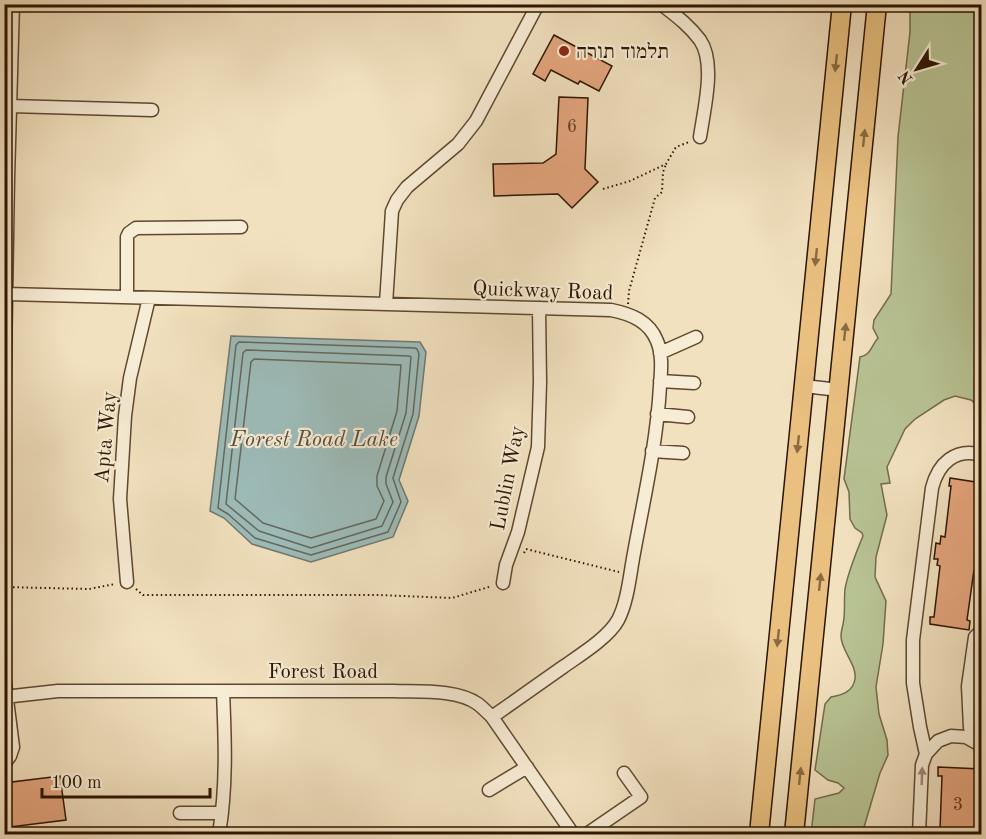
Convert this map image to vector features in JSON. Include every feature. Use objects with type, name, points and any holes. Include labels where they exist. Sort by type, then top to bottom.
[{"type":"highway","points":[[759,834],[842,4]]},
{"type":"highway","points":[[794,834],[877,4]]},
{"type":"street","points":[[4,418],[10,106],[8,35],[13,4]]},
{"type":"street","points":[[386,304],[392,211],[397,200],[407,186],[458,144],[476,121],[538,4]]},
{"type":"street","points":[[661,4],[686,23],[701,41],[708,59],[700,137]]},
{"type":"street","points":[[10,106],[152,110]]},
{"type":"street","points":[[127,297],[128,237],[131,231],[136,228],[241,227]]},
{"type":"street","name":"Quickway Road","points":[[7,294],[611,310],[642,321],[653,331],[659,344],[660,381],[648,482],[630,574],[618,620],[609,632],[589,648],[492,717]]},
{"type":"street","name":"Apta Way","points":[[127,582],[120,499],[125,416],[130,378],[149,298]]},
{"type":"street","name":"Lublin Way","points":[[503,583],[506,565],[518,532],[538,447],[539,308]]},
{"type":"street","points":[[660,352],[696,338]]},
{"type":"street","points":[[660,381],[694,383]]},
{"type":"street","points":[[804,386],[839,390]]},
{"type":"street","points":[[657,414],[688,417]]},
{"type":"street","points":[[652,451],[684,453]]},
{"type":"street","points":[[926,754],[914,683],[913,640],[932,488],[940,468],[956,455],[968,453],[981,455]]},
{"type":"street","points":[[980,745],[970,728],[968,686],[975,637],[981,630]]},
{"type":"street","points":[[4,676],[13,747],[4,764]]},
{"type":"street","points":[[219,834],[226,765],[223,690]]},
{"type":"street","name":"Forest Road","points":[[5,697],[58,691],[223,690],[451,694],[478,704],[492,717],[573,834]]},
{"type":"street","points":[[920,834],[922,765],[926,754],[938,741],[951,736],[966,737],[980,745]]},
{"type":"street","points":[[489,790],[527,767]]},
{"type":"street","points":[[594,833],[641,797],[624,773]]},
{"type":"street","points":[[180,813],[222,813]]},
{"type":"path","points":[[627,314],[629,291],[656,198],[662,192],[663,172],[666,164],[676,147],[700,137]]},
{"type":"path","points":[[603,189],[630,181],[666,164]]},
{"type":"path","points":[[520,558],[526,549],[630,574]]},
{"type":"path","points":[[4,587],[89,589],[127,582],[143,595],[379,595],[452,598],[503,583]]},
{"type":"green space","points":[[910,5],[981,5],[981,409],[971,400],[955,396],[944,400],[915,419],[905,429],[887,467],[890,483],[881,484],[887,515],[876,557],[875,577],[886,601],[883,644],[876,687],[888,755],[880,773],[862,834],[811,834],[815,799],[839,793],[844,788],[815,770],[825,704],[831,697],[849,690],[855,679],[854,668],[843,647],[841,636],[846,583],[863,536],[850,519],[849,492],[844,479],[860,357],[869,352],[878,338],[873,328],[874,320],[891,294],[898,137],[910,32]]},
{"type":"water","name":"Forest Road Lake","points":[[231,336],[420,342],[426,352],[419,416],[399,480],[408,501],[393,537],[311,562],[252,544],[224,518],[210,511]]},
{"type":"building","name":"תלמוד תורה","points":[[554,35],[612,66],[599,91],[580,81],[578,84],[551,70],[545,81],[533,74]]},
{"type":"building","points":[[559,97],[588,98],[585,169],[598,182],[572,208],[558,194],[494,196],[493,164],[543,163],[556,154]]},
{"type":"building","points":[[950,478],[982,483],[982,512],[977,542],[982,543],[982,561],[980,570],[974,570],[967,620],[970,621],[969,630],[930,624],[930,617],[934,617],[940,566],[937,565],[938,559],[934,559],[936,543],[940,544],[941,536],[945,537]]},
{"type":"building","points":[[938,767],[981,769],[980,779],[976,779],[975,828],[982,829],[982,834],[932,834],[932,828],[940,829],[942,776],[938,776]]},
{"type":"building","points":[[60,776],[66,820],[10,827],[4,783]]},
{"type":"place","name":"תלמוד תורה","points":[[564,51]]}]
